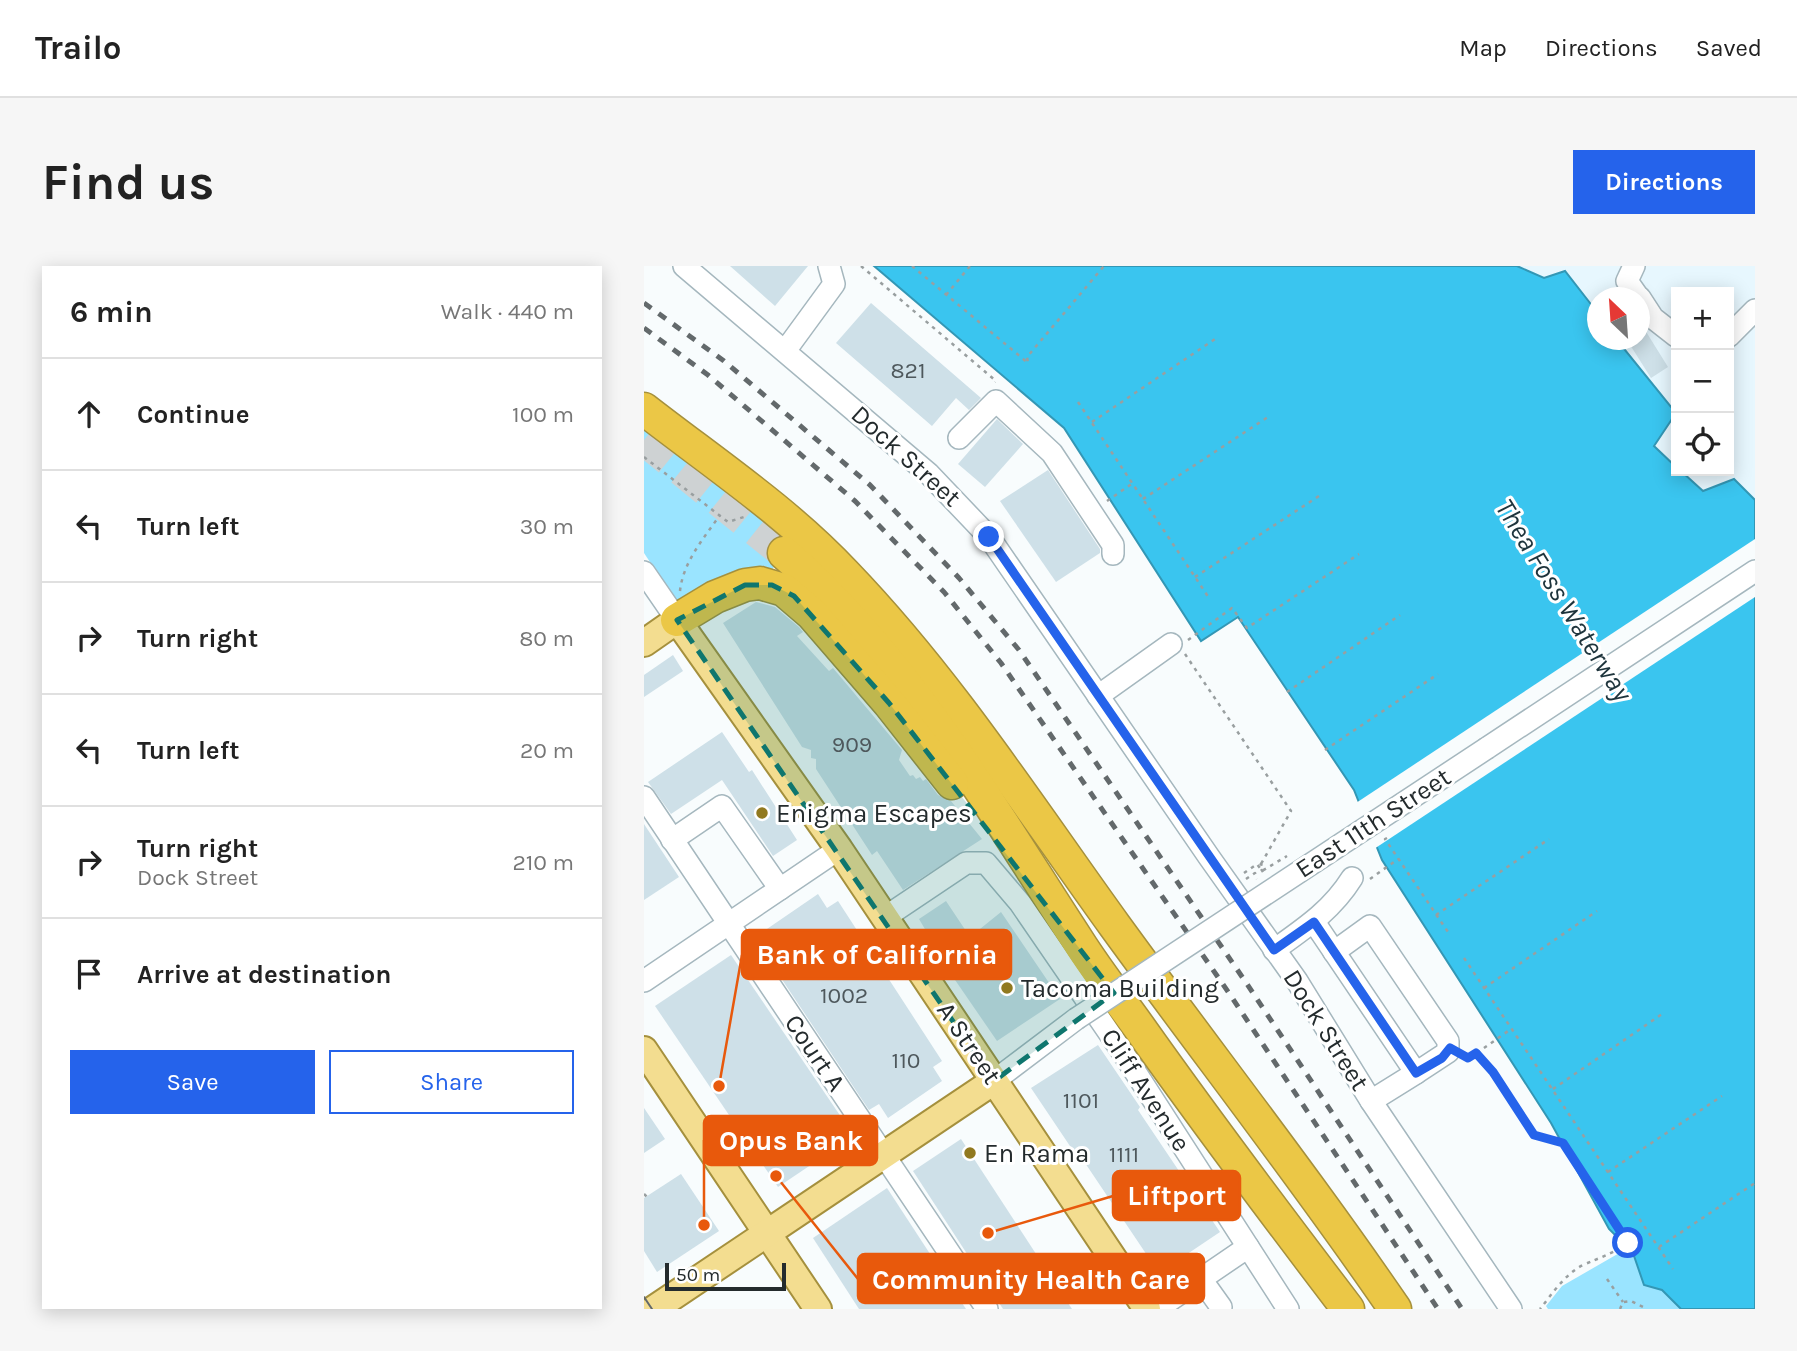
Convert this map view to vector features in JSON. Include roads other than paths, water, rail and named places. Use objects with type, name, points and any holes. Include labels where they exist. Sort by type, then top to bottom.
[{"type":"highway","points":[[644,409],[796,528],[844,572],[879,611],[975,730],[1395,1309]]},
{"type":"highway","points":[[784,554],[845,613],[908,685],[1078,941],[1212,1129],[1348,1309]]},
{"type":"highway","points":[[678,606],[715,597],[745,585],[760,583],[772,585],[794,596],[889,703],[1078,941]]},
{"type":"main road","points":[[644,643],[678,606]]},
{"type":"main road","name":"A Street","points":[[678,606],[1147,1309]]},
{"type":"main road","points":[[644,1050],[818,1309]]},
{"type":"main road","points":[[654,1309],[994,1081]]},
{"type":"street","name":"Dock Street","points":[[684,266],[929,474],[967,511],[1011,566],[1098,696],[1297,981],[1371,1101],[1511,1309]]},
{"type":"street","points":[[785,351],[834,284],[829,266]]},
{"type":"street","points":[[1632,287],[1628,281],[1634,266]]},
{"type":"street","points":[[1734,332],[1755,310]]},
{"type":"street","points":[[1650,314],[1671,332]]},
{"type":"street","points":[[959,438],[996,401],[1052,453],[1113,545],[1113,554]]},
{"type":"street","name":"East 11th Street","points":[[994,1081],[1076,1019],[1755,571]]},
{"type":"street","name":"A Street","points":[[644,572],[678,606]]},
{"type":"street","points":[[1098,696],[1171,644]]},
{"type":"street","name":"Court A","points":[[644,797],[987,1309]]},
{"type":"street","points":[[672,839],[722,806],[780,889]]},
{"type":"street","points":[[644,981],[839,849]]},
{"type":"street","name":"Cliff Avenue","points":[[884,918],[966,863],[986,863],[1020,903],[1125,1056],[1248,1247]]},
{"type":"street","points":[[1274,950],[1314,922],[1361,879]]},
{"type":"street","points":[[1314,922],[1416,1073]]},
{"type":"street","points":[[1334,952],[1370,926],[1448,1041],[1450,1048],[1442,1058],[1371,1101]]},
{"type":"street","points":[[1157,1309],[1248,1247],[1288,1309]]},
{"type":"street","points":[[1201,1279],[1221,1307]]},
{"type":"street","points":[[644,1304],[647,1309]]},
{"type":"water","name":"Thea Foss Waterway","points":[[874,266],[1517,266],[1544,278],[1565,271],[1587,299],[1587,350],[1625,350],[1671,407],[1671,420],[1654,446],[1671,462],[1671,476],[1686,476],[1703,491],[1734,479],[1755,500],[1755,1309],[1681,1309],[1662,1290],[1644,1285],[1633,1253],[1609,1229],[1551,1123],[1382,860],[1354,790],[1238,617],[1201,641],[1064,428]]},
{"type":"tunnel","points":[[644,440],[784,553]]},
{"type":"tram line","points":[[644,1297],[652,1309]]},
{"type":"railway","points":[[644,303],[724,361],[870,485],[959,578],[1019,650],[1247,984],[1462,1309]]},
{"type":"railway","points":[[644,328],[708,375],[855,501],[944,592],[1001,663],[1231,996],[1438,1309]]},
{"type":"place","name":"Enigma Escapes","points":[[762,813]]},
{"type":"place","name":"Tacoma Building","points":[[1007,988]]},
{"type":"place","name":"Bank of California","points":[[719,1086]]},
{"type":"place","name":"En Rama","points":[[970,1153]]},
{"type":"place","name":"Community Health Care","points":[[776,1176]]},
{"type":"place","name":"Opus Bank","points":[[704,1225]]},
{"type":"place","name":"Liftport","points":[[988,1233]]}]
